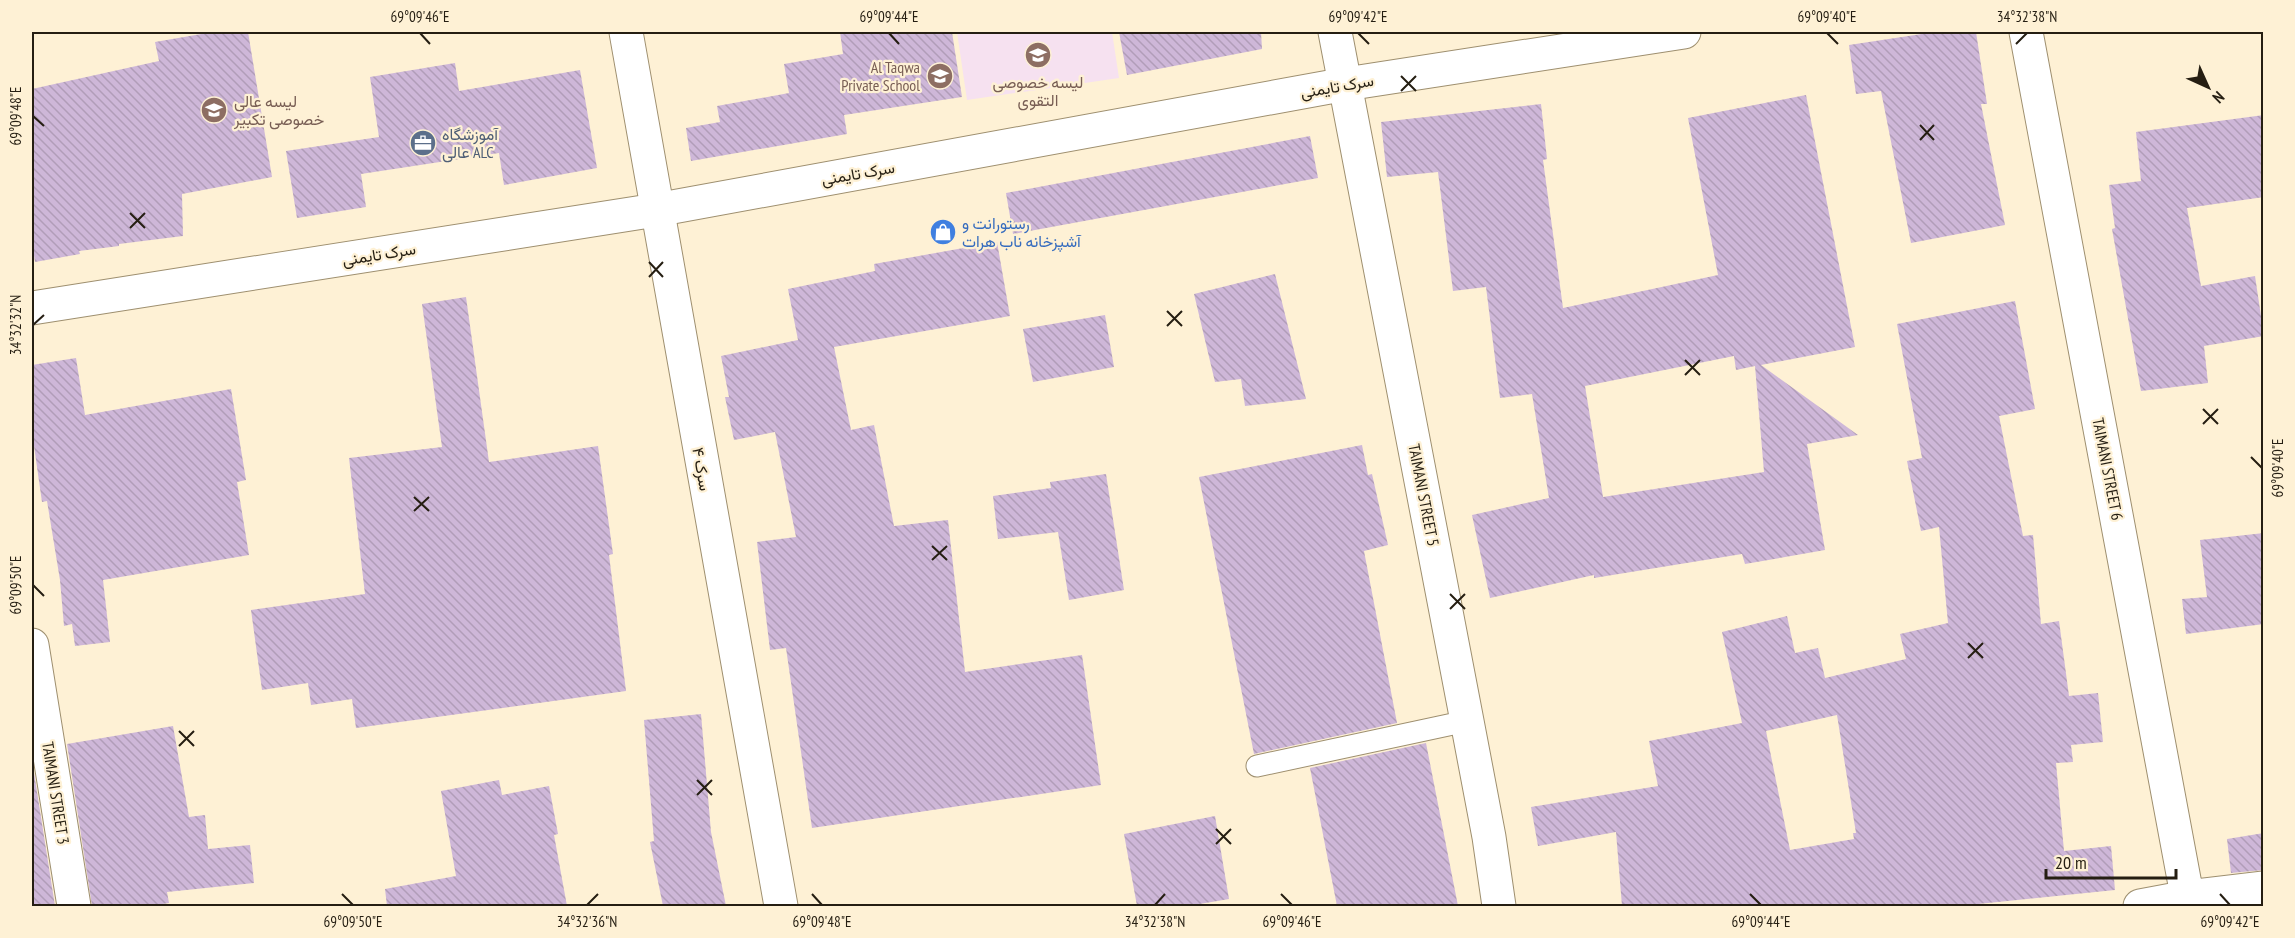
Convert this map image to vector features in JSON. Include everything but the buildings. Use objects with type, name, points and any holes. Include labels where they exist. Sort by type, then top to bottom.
[{"type":"street","name":"سرک ۴","points":[[626,32],[781,906]]},
{"type":"street","name":"TAIMANI STREET 5","points":[[1335,32],[1489,837],[1499,906]]},
{"type":"street","name":"سرک تایمنی","points":[[32,308],[656,210],[1346,84],[1684,32]]},
{"type":"street","name":"TAIMANI STREET 6","points":[[2026,32],[2188,902]]},
{"type":"street","name":"TAIMANI STREET 3","points":[[32,645],[74,906]]},
{"type":"street","points":[[2140,906],[2188,902],[2264,888]]},
{"type":"lane","points":[[1257,766],[1467,721]]},
{"type":"shaded area","name":"لیسه خصوصی التقوی","points":[[957,32],[1112,32],[1119,78],[967,100]]},
{"type":"place","name":"لیسه خصوصی التقوی","points":[[1038,55]]},
{"type":"place","name":"Al Taqwa Private School","points":[[940,76]]},
{"type":"place","name":"لیسه عالی خصوصی تکبیر","points":[[214,110]]},
{"type":"place","name":"آموزشگاه عالی ALC","points":[[423,143]]},
{"type":"place","name":"رستورانت و آشپزخانه ناب هرات","points":[[943,232]]}]
